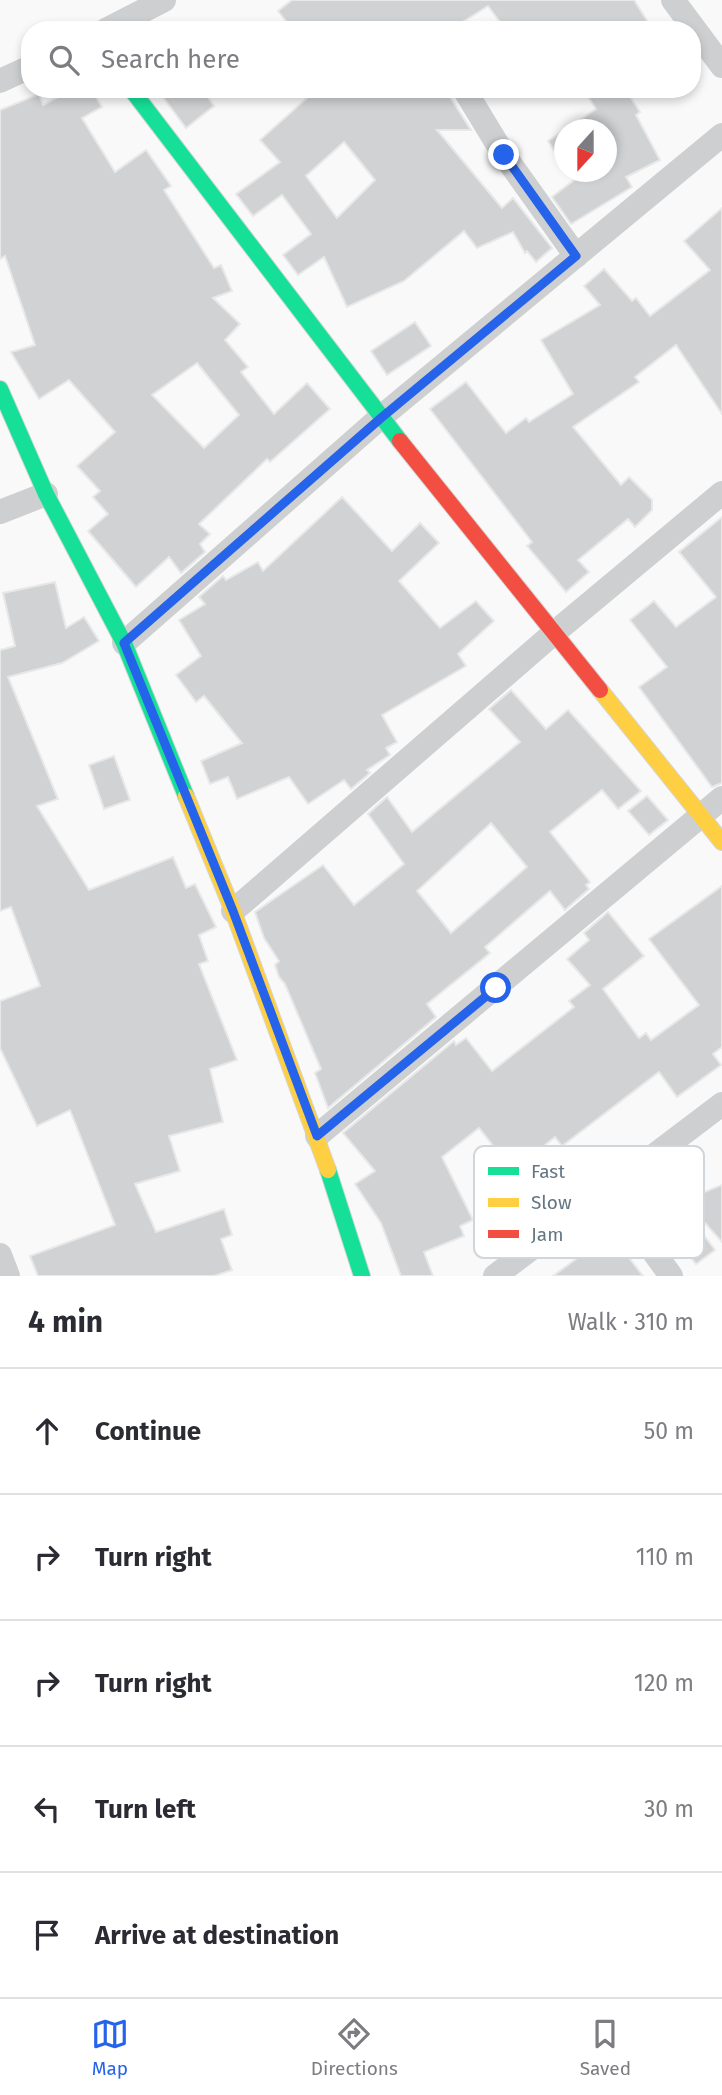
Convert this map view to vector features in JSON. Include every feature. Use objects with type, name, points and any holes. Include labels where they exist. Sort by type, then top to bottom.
[{"type":"street","points":[[673,0],[689,21]]},
{"type":"street","points":[[121,21],[148,4]]},
{"type":"street","points":[[701,38],[722,66]]},
{"type":"street","points":[[0,81],[21,70]]},
{"type":"street","points":[[138,98],[381,418],[722,842]]},
{"type":"street","points":[[469,98],[504,155],[576,256]]},
{"type":"street","points":[[124,643],[381,418],[722,135]]},
{"type":"street","points":[[0,389],[46,494],[124,643],[233,911],[317,1136],[362,1276]]},
{"type":"street","points":[[233,911],[554,633],[722,493]]},
{"type":"street","points":[[0,512],[46,494]]},
{"type":"street","points":[[317,1136],[722,798]]},
{"type":"street","points":[[667,1146],[722,1104]]},
{"type":"street","points":[[0,1255],[8,1276]]},
{"type":"street","points":[[495,1276],[519,1258]]},
{"type":"street","points":[[658,1258],[671,1276]]},
{"type":"building","points":[[292,0],[634,0],[647,21],[499,21],[488,6],[464,21],[286,21],[278,11]]},
{"type":"building","points":[[29,98],[40,98],[43,105],[56,98],[96,98],[102,107],[82,118],[115,172],[146,150],[171,186],[164,190],[214,268],[221,265],[232,291],[213,298],[240,324],[225,340],[248,367],[241,372],[274,414],[307,383],[330,409],[270,462],[267,459],[199,524],[210,534],[200,544],[205,552],[181,573],[169,557],[136,587],[88,531],[108,514],[93,497],[100,491],[77,466],[115,432],[69,380],[39,399],[11,352],[35,345],[5,256],[0,259],[0,110]],"holes":[[[197,363],[239,415],[204,448],[152,395]]]},
{"type":"building","points":[[164,98],[208,98],[214,106],[186,128]]},
{"type":"building","points":[[307,98],[451,98],[471,130],[437,130],[502,208],[513,198],[552,248],[536,262],[527,251],[525,253],[513,232],[477,248],[464,231],[404,281],[347,307],[324,257],[298,275],[283,255],[311,234],[282,195],[253,216],[236,194],[280,162],[260,140]],"holes":[[[344,142],[375,180],[337,218],[306,176]]]},
{"type":"building","points":[[589,98],[631,98],[640,112],[636,115],[660,160],[626,177],[632,187],[571,224],[552,197],[571,182],[617,182],[617,119],[582,119],[596,109]]},
{"type":"building","points":[[554,137],[554,150],[548,141]]},
{"type":"building","points":[[722,208],[722,414],[676,345],[635,377],[639,382],[573,427],[621,485],[629,477],[652,500],[652,510],[635,527],[628,519],[578,560],[589,572],[566,592],[527,546],[532,542],[430,409],[466,382],[506,433],[526,418],[529,422],[573,394],[541,340],[600,305],[584,286],[604,269],[632,301],[636,298],[650,316],[710,270],[684,241]]},
{"type":"building","points":[[415,322],[431,346],[387,375],[371,351]]},
{"type":"building","points":[[342,497],[392,551],[420,523],[439,543],[399,581],[440,628],[476,601],[494,621],[458,654],[466,666],[382,715],[397,742],[386,748],[390,755],[367,770],[370,773],[351,789],[344,780],[308,804],[289,777],[237,799],[228,777],[210,784],[201,761],[242,743],[204,696],[196,702],[176,675],[201,656],[179,620],[205,604],[199,597],[223,576],[226,580],[258,562],[263,571]]},
{"type":"building","points":[[722,517],[722,783],[712,787],[639,687],[667,667],[630,620],[654,601],[676,627],[716,597],[679,552]]},
{"type":"building","points":[[55,582],[66,628],[84,617],[99,641],[62,663],[8,677],[58,799],[37,806],[89,890],[173,857],[186,888],[195,884],[216,927],[199,935],[208,961],[199,964],[237,1060],[210,1069],[223,1122],[169,1136],[180,1171],[135,1184],[156,1232],[224,1209],[232,1235],[221,1239],[232,1270],[214,1276],[38,1276],[30,1256],[115,1225],[70,1110],[37,1126],[0,1048],[0,1001],[40,986],[11,907],[0,911],[0,650],[15,646],[3,593]]},
{"type":"building","points":[[511,690],[546,729],[568,710],[641,791],[618,809],[602,790],[550,832],[590,882],[586,885],[589,889],[565,910],[550,891],[485,947],[490,953],[427,1004],[436,1017],[328,1108],[315,1073],[321,1069],[285,984],[279,977],[275,965],[279,961],[264,938],[255,912],[323,865],[354,905],[404,864],[368,814],[387,797],[412,832],[520,742],[489,709]],"holes":[[[491,823],[527,867],[451,933],[417,891]]]},
{"type":"building","points":[[114,756],[130,800],[104,809],[89,765]]},
{"type":"building","points":[[647,796],[668,820],[649,835],[628,811]]},
{"type":"building","points":[[722,886],[722,1047],[713,1054],[721,1065],[677,1097],[659,1072],[562,1146],[555,1137],[544,1146],[493,1146],[479,1128],[442,1157],[473,1220],[460,1226],[464,1236],[424,1252],[433,1276],[401,1276],[381,1223],[355,1184],[375,1171],[343,1133],[454,1041],[456,1045],[466,1038],[492,1071],[574,1007],[569,1001],[590,985],[567,959],[589,940],[584,933],[608,912],[644,956],[603,989],[639,1038],[646,1033],[651,1040],[699,1005],[649,939]]},
{"type":"building","points":[[722,1185],[722,1242],[704,1222],[704,1192]]},
{"type":"building","points":[[704,1235],[715,1250],[696,1264],[691,1258],[704,1258]]},
{"type":"building","points":[[578,1258],[629,1258],[643,1276],[553,1276]]},
{"type":"traffic: fast","points":[[138,98],[400,441]]},
{"type":"traffic: fast","points":[[0,389],[46,494],[124,643],[186,796]]},
{"type":"traffic: fast","points":[[328,1170],[362,1276]]},
{"type":"traffic: slow","points":[[600,690],[722,842]]},
{"type":"traffic: slow","points":[[186,796],[233,911],[328,1170]]},
{"type":"traffic: jam","points":[[400,441],[600,690]]},
{"type":"route","points":[[496,988],[317,1136],[233,911],[124,643],[381,418],[576,256],[504,155]]}]
